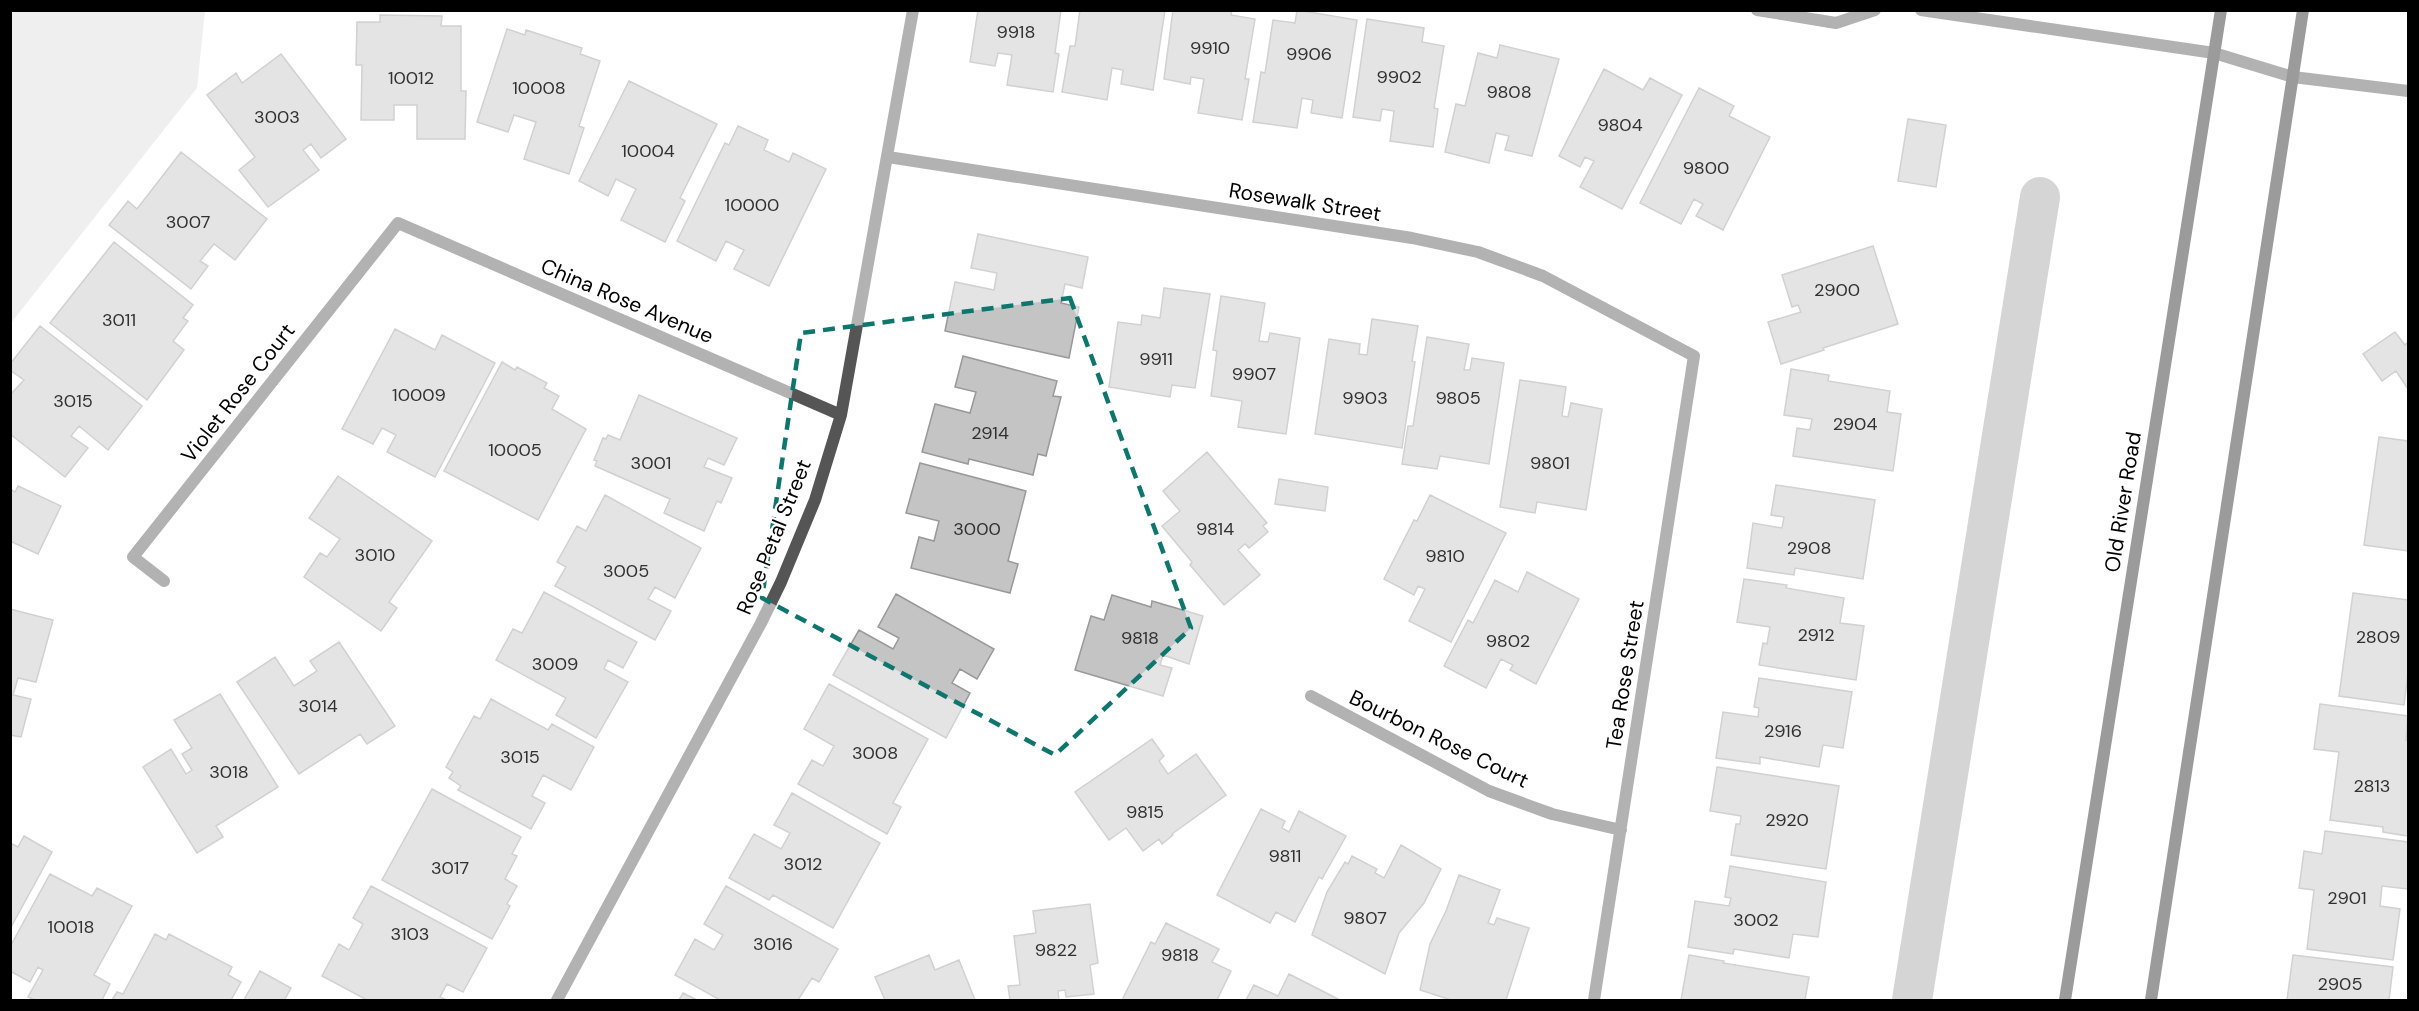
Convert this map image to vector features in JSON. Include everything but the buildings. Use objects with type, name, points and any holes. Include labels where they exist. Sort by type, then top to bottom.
[{"type":"main road","name":"Old River Road","points":[[2065,1000],[2221,10]]},
{"type":"main road","points":[[2151,1000],[2303,10]]},
{"type":"street","name":"Rose Petal Street","points":[[557,1000],[781,582],[815,500],[841,415],[913,10]]},
{"type":"street","points":[[1757,10],[1836,23],[1875,10]]},
{"type":"street","points":[[1921,10],[2214,53],[2293,77],[2409,91]]},
{"type":"street","name":"Rosewalk Street","points":[[888,157],[1412,238],[1478,252],[1543,276],[1694,356]]},
{"type":"street","name":"China Rose Avenue","points":[[398,223],[841,415]]},
{"type":"street","name":"Violet Rose Court","points":[[164,580],[133,556],[398,223]]},
{"type":"street","name":"Tea Rose Street","points":[[1594,1000],[1694,356]]},
{"type":"street","name":"Bourbon Rose Court","points":[[1311,696],[1489,791],[1552,814],[1621,830]]},
{"type":"highlighted area","points":[[1070,298],[1191,628],[1055,755],[762,598],[801,333]]},
{"type":"shaded area","points":[[11,10],[205,11],[197,88],[11,323]]},
{"type":"waterway","points":[[1912,1000],[2040,197]]}]
